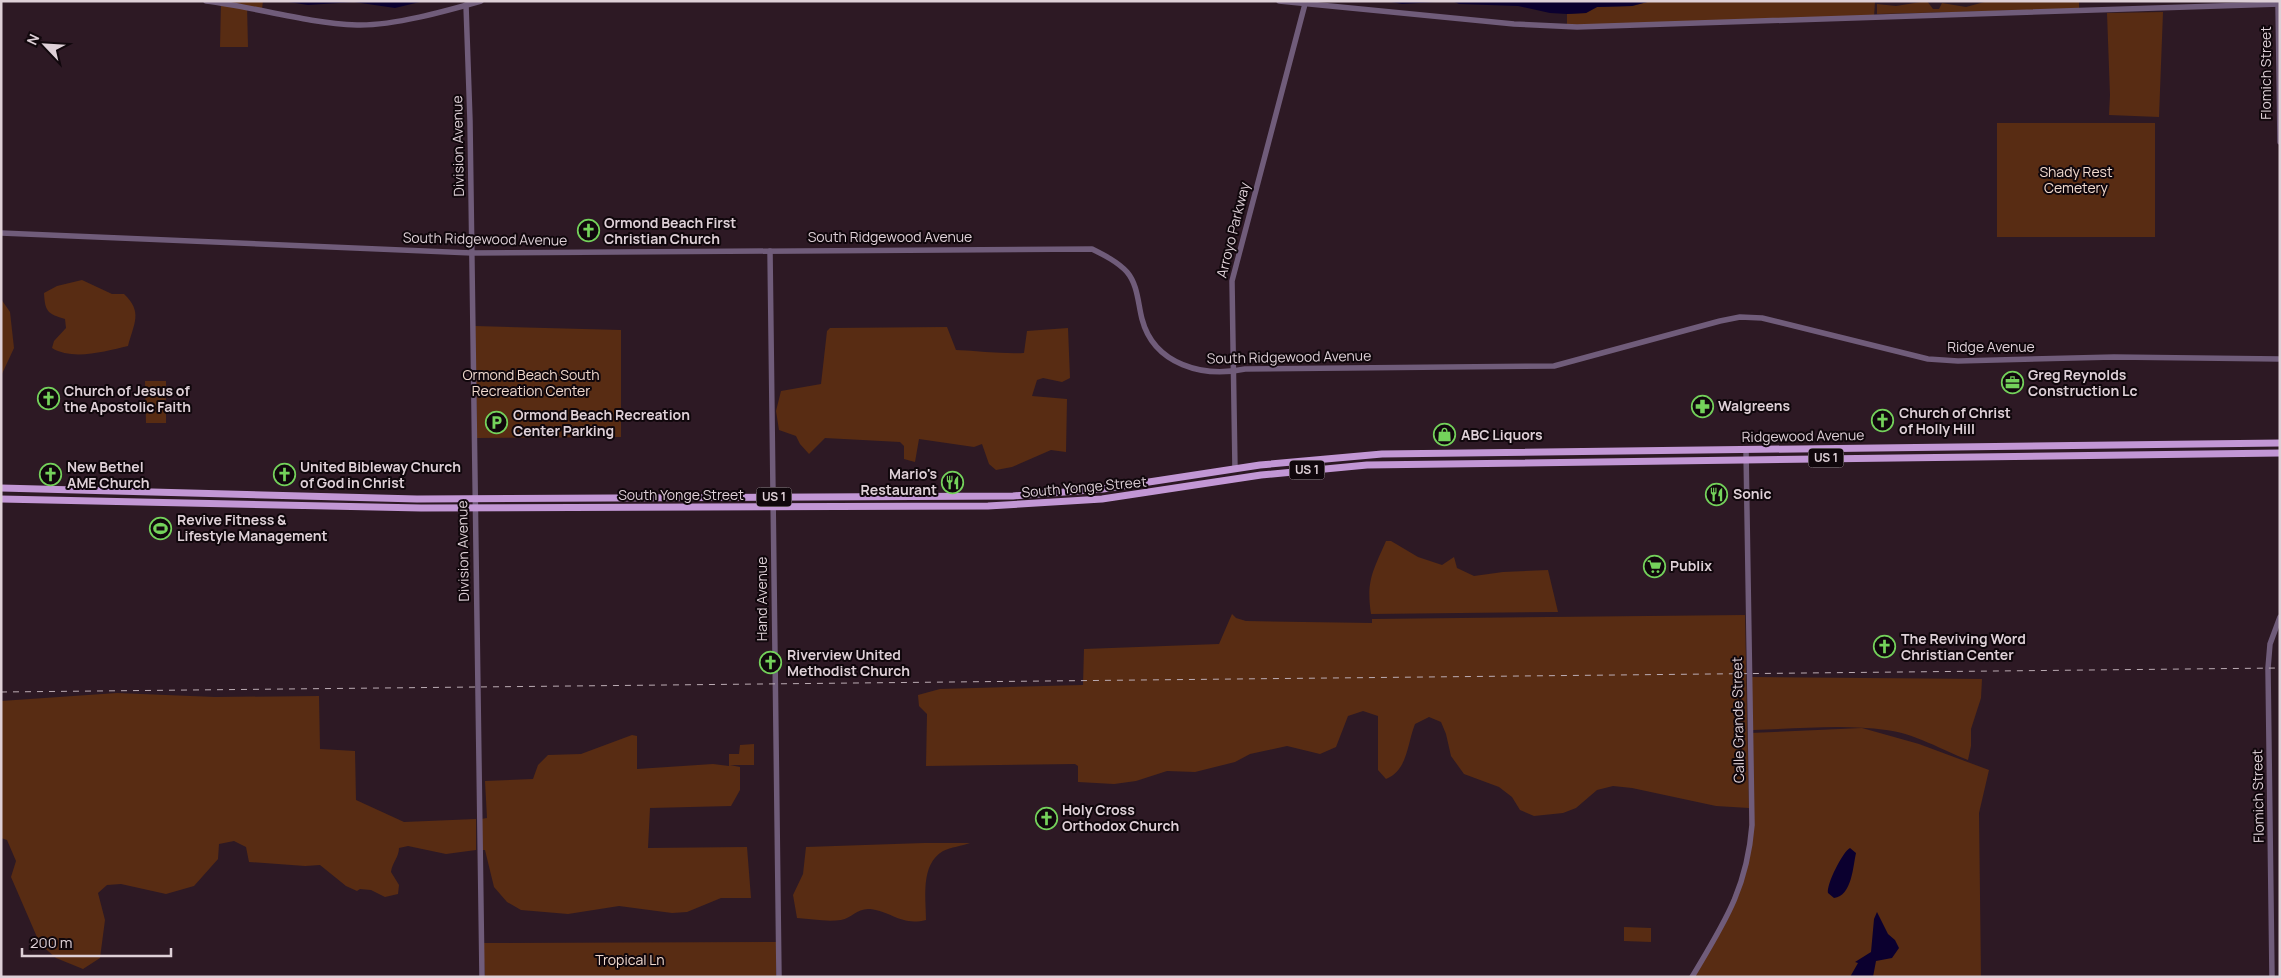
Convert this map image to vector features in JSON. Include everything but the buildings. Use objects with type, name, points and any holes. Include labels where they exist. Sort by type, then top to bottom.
[{"type":"main road","name":"Ridgewood Avenue","points":[[1536,452],[2280,443]]},
{"type":"main road","name":"South Yonge Street","points":[[1,488],[317,497],[475,499],[1013,496],[1155,483],[1248,467],[1323,458],[1382,454],[1536,452]]},
{"type":"main road","points":[[1565,461],[1578,452]]},
{"type":"main road","name":"Ridgewood Avenue","points":[[1537,462],[2280,453]]},
{"type":"main road","name":"South Yonge Street","points":[[1,499],[129,503],[475,508],[988,506],[1065,503],[1137,495],[1234,479],[1367,465],[1537,462]]},
{"type":"main road","points":[[1234,479],[1248,467]]},
{"type":"main road","points":[[1221,481],[1235,469]]},
{"type":"main road","points":[[129,503],[141,499],[147,493]]},
{"type":"main road","points":[[888,507],[921,502],[926,496]]},
{"type":"main road","points":[[303,506],[317,497]]},
{"type":"main road","points":[[621,508],[631,503],[634,498]]},
{"type":"street","points":[[206,1],[247,6],[324,22],[359,25],[396,20],[481,1]]},
{"type":"street","points":[[1279,1],[1534,26],[1577,27],[2279,4]]},
{"type":"street","name":"Arroyo Parkway","points":[[1235,469],[1232,281],[1238,249],[1305,4]]},
{"type":"street","name":"Flomich Street","points":[[2279,4],[2280,142]]},
{"type":"street","name":"Division Avenue","points":[[466,5],[470,121],[482,977]]},
{"type":"street","name":"South Ridgewood Avenue","points":[[1,233],[472,253],[1092,249],[1110,258],[1127,272],[1133,283],[1148,335],[1165,355],[1181,365],[1199,371],[1554,366],[1707,325]]},
{"type":"street","name":"Hand Avenue","points":[[770,251],[779,977]]},
{"type":"street","name":"Ridge Avenue","points":[[1707,325],[1740,317],[1762,318],[1928,358],[1958,361],[2114,357],[2280,359]]},
{"type":"street","name":"Calle Grande Street","points":[[1692,977],[1735,902],[1749,857],[1752,825],[1746,450]]},
{"type":"street","name":"Flomich Street","points":[[2272,977],[2268,668],[2270,644],[2280,617]]},
{"type":"green space","points":[[204,1],[263,1],[262,9],[247,6],[248,47],[220,47],[221,3]]},
{"type":"green space","points":[[1651,1],[1875,2],[1874,17],[1567,27],[1567,14],[1586,13],[1597,7],[1632,6]]},
{"type":"green space","points":[[1927,1],[1933,9],[1939,9],[1942,3],[1966,7],[1988,1],[2079,1],[2079,9],[1877,14],[1877,4],[1896,6]]},
{"type":"green space","points":[[2163,12],[2159,117],[2109,115],[2107,13]]},
{"type":"green space","name":"Shady Rest Cemetery","points":[[1997,123],[2155,123],[2155,237],[1997,237]]},
{"type":"green space","points":[[82,280],[112,294],[124,294],[130,300],[135,312],[135,318],[128,346],[90,354],[70,354],[52,348],[54,341],[66,328],[65,319],[55,316],[48,311],[44,293],[57,286]]},
{"type":"green space","points":[[1,299],[10,312],[14,348],[1,376]]},
{"type":"green space","name":"Ormond Beach South Recreation Center","points":[[475,326],[621,330],[621,437],[477,438]]},
{"type":"green space","points":[[947,327],[956,350],[998,353],[1024,353],[1027,331],[1068,328],[1070,378],[1062,382],[1043,378],[1037,380],[1032,396],[1067,399],[1066,452],[1051,450],[1012,467],[996,470],[989,464],[982,444],[974,447],[919,439],[915,462],[904,459],[904,446],[900,442],[825,438],[809,454],[796,436],[779,430],[776,411],[781,391],[821,384],[827,331],[830,328]]},
{"type":"green space","points":[[145,381],[166,381],[166,423],[146,423]]},
{"type":"green space","points":[[1386,541],[1391,541],[1418,557],[1442,565],[1454,557],[1457,568],[1474,576],[1503,572],[1548,570],[1558,612],[1371,614],[1370,584],[1377,560]]},
{"type":"green space","points":[[1232,614],[1236,618],[1246,621],[1372,623],[1372,619],[1745,615],[1749,808],[1716,806],[1632,788],[1613,786],[1597,790],[1576,808],[1563,813],[1534,816],[1520,810],[1512,797],[1499,787],[1464,774],[1451,756],[1441,722],[1429,717],[1415,724],[1403,763],[1393,775],[1386,779],[1378,770],[1378,716],[1363,711],[1348,716],[1336,747],[1320,754],[1287,746],[1250,754],[1235,762],[1195,772],[1167,771],[1136,781],[1114,784],[1078,782],[1078,766],[1075,764],[926,766],[927,714],[919,706],[918,695],[940,689],[1083,685],[1084,649],[1219,644]]},
{"type":"green space","points":[[1751,677],[1982,679],[1981,698],[1971,729],[1971,746],[1968,760],[1917,738],[1886,730],[1836,727],[1753,730]]},
{"type":"green space","points":[[117,693],[215,697],[319,696],[320,749],[355,751],[356,800],[404,822],[476,819],[476,850],[446,854],[408,846],[399,848],[391,872],[399,885],[398,894],[385,897],[371,890],[360,889],[357,891],[346,886],[320,865],[305,866],[249,862],[246,847],[234,841],[219,844],[218,859],[194,886],[166,894],[121,884],[107,885],[98,893],[105,920],[100,958],[83,969],[56,958],[40,944],[11,877],[16,861],[7,840],[1,838],[1,701]]},
{"type":"green space","points":[[1862,728],[1919,744],[1989,770],[1979,813],[1981,977],[1692,977],[1718,933],[1749,857],[1750,733]]},
{"type":"green space","points":[[632,735],[637,736],[637,769],[713,764],[729,766],[729,754],[739,754],[740,745],[754,744],[754,765],[730,765],[740,767],[740,790],[731,806],[650,808],[648,848],[747,847],[751,898],[721,898],[687,912],[672,913],[619,906],[568,914],[521,910],[507,902],[494,887],[485,850],[482,850],[481,819],[487,818],[485,781],[533,779],[538,765],[548,755],[581,754]]},
{"type":"green space","points":[[970,843],[943,851],[931,864],[925,892],[926,920],[903,920],[870,909],[862,910],[841,920],[824,921],[797,918],[793,895],[803,874],[806,847]]},
{"type":"green space","points":[[1624,927],[1651,928],[1651,942],[1624,941]]},
{"type":"green space","name":"Tropical Ln","points":[[776,942],[776,977],[485,977],[483,943]]},
{"type":"shaded area","points":[[282,1],[424,1],[395,8],[354,2],[308,5]]},
{"type":"shaded area","points":[[1386,1],[1452,1],[1402,4]]},
{"type":"shaded area","points":[[1452,1],[1651,1],[1632,6],[1597,7],[1586,13],[1567,14],[1550,13],[1518,6],[1459,4]]},
{"type":"shaded area","points":[[1850,848],[1856,853],[1851,880],[1845,892],[1834,898],[1828,893],[1832,876],[1839,861]]},
{"type":"shaded area","points":[[1877,912],[1888,934],[1895,940],[1899,948],[1892,958],[1876,961],[1873,977],[1850,977],[1858,963],[1855,962],[1871,952],[1874,919]]},
{"type":"railway","points":[[1,692],[2280,668]]},
{"type":"place","name":"Ormond Beach First Christian Church","points":[[588,231]]},
{"type":"place","name":"Greg Reynolds Construction Lc","points":[[2012,383]]},
{"type":"place","name":"Church of Jesus of the Apostolic Faith","points":[[48,399]]},
{"type":"place","name":"Walgreens","points":[[1702,406]]},
{"type":"place","name":"Church of Christ of Holly Hill","points":[[1883,421]]},
{"type":"place","name":"Ormond Beach Recreation Center Parking","points":[[497,423]]},
{"type":"place","name":"ABC Liquors","points":[[1445,435]]},
{"type":"place","name":"New Bethel AME Church","points":[[51,475]]},
{"type":"place","name":"United Bibleway Church of God in Christ","points":[[284,475]]},
{"type":"place","name":"Mario's Restaurant","points":[[953,482]]},
{"type":"place","name":"Sonic","points":[[1717,494]]},
{"type":"place","name":"Revive Fitness & Lifestyle Management","points":[[161,528]]},
{"type":"place","name":"Publix","points":[[1654,566]]},
{"type":"place","name":"The Reviving Word Christian Center","points":[[1885,647]]},
{"type":"place","name":"Riverview United Methodist Church","points":[[771,663]]},
{"type":"place","name":"Holy Cross Orthodox Church","points":[[1046,818]]}]
